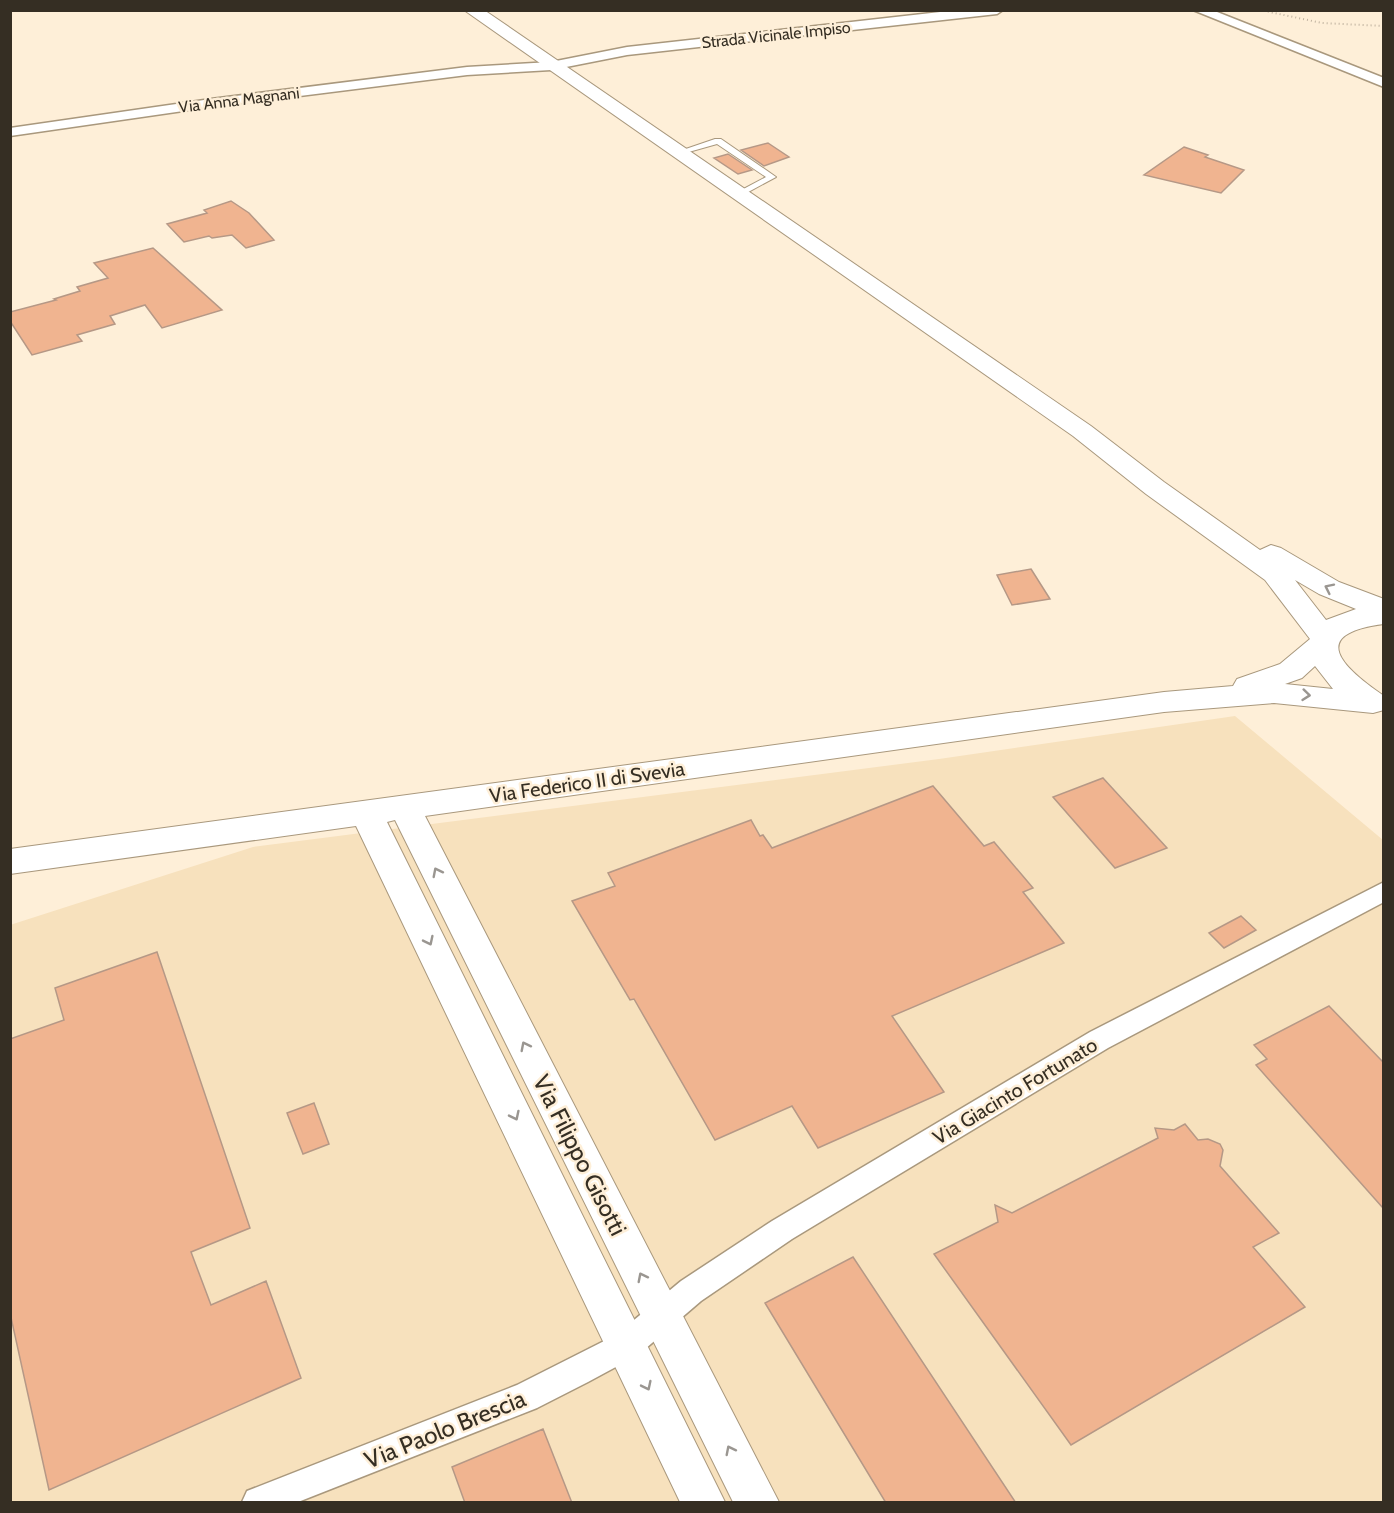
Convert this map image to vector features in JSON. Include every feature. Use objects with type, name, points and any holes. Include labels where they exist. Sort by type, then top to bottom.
[{"type":"main road","points":[[472,10],[1082,431],[1155,488],[1275,574],[1323,641],[1327,663],[1334,674],[1356,693],[1378,704]]},
{"type":"main road","points":[[1082,431],[1167,482],[1297,572],[1383,612]]},
{"type":"main road","points":[[1164,702],[1268,681],[1291,671],[1323,641],[1337,624],[1383,612]]},
{"type":"main road","points":[[1164,702],[1274,693],[1378,704]]},
{"type":"main road","name":"Via Federico II di Svevia","points":[[10,862],[1164,702]]},
{"type":"main road","name":"Via Filippo Gisotti","points":[[405,807],[756,1503]]},
{"type":"main road","name":"Via Filippo Gisotti","points":[[366,813],[703,1503]]},
{"type":"street","name":"Strada Vicinale Impiso","points":[[627,51],[997,10]]},
{"type":"street","points":[[1199,10],[1383,82]]},
{"type":"street","name":"Via Anna Magnani","points":[[467,71],[533,53],[627,51]]},
{"type":"street","name":"Via Anna Magnani","points":[[10,132],[211,103],[467,71],[551,66],[627,51]]},
{"type":"street","name":"Via Giacinto Fortunato","points":[[627,1344],[724,1266],[1099,1040],[1383,891]]},
{"type":"street","name":"Via Paolo Brescia","points":[[258,1503],[526,1397],[627,1344]]},
{"type":"lane","points":[[678,153],[718,141],[772,177],[739,195]]},
{"type":"path","points":[[1260,10],[1322,24],[1383,26]]},
{"type":"shaded area","points":[[1235,716],[1383,840],[1383,1502],[11,1502],[10,925],[253,847],[939,759]]},
{"type":"building","points":[[768,143],[789,157],[764,166],[741,150]]},
{"type":"building","points":[[1184,147],[1208,155],[1205,157],[1244,170],[1221,193],[1144,175]]},
{"type":"building","points":[[728,154],[752,170],[738,174],[714,158]]},
{"type":"building","points":[[231,201],[249,213],[274,240],[246,248],[232,235],[212,238],[209,236],[184,242],[167,224],[207,213],[204,210]]},
{"type":"building","points":[[153,248],[222,310],[162,328],[145,305],[110,316],[115,324],[77,335],[82,341],[32,355],[10,321],[10,312],[56,300],[54,299],[80,291],[77,287],[108,278],[94,263]]},
{"type":"building","points":[[1031,569],[1050,599],[1012,605],[997,575]]},
{"type":"building","points":[[1103,778],[1167,848],[1115,868],[1053,797]]},
{"type":"building","points":[[933,786],[984,846],[994,842],[1033,888],[1023,892],[1064,943],[892,1016],[944,1092],[818,1148],[792,1106],[715,1140],[634,999],[630,1000],[572,901],[615,886],[608,873],[751,820],[760,836],[763,835],[772,848]]},
{"type":"building","points":[[1241,916],[1256,930],[1224,948],[1209,933]]},
{"type":"building","points":[[157,952],[250,1228],[191,1252],[211,1305],[266,1281],[301,1378],[49,1490],[10,1313],[10,1039],[64,1020],[55,988]]},
{"type":"building","points":[[1329,1006],[1383,1062],[1383,1208],[1256,1065],[1267,1059],[1254,1045]]},
{"type":"building","points":[[314,1103],[329,1144],[303,1154],[287,1113]]},
{"type":"building","points":[[1185,1124],[1198,1140],[1208,1139],[1220,1144],[1223,1150],[1220,1166],[1279,1233],[1253,1247],[1305,1307],[1071,1445],[934,1254],[998,1222],[995,1205],[1012,1213],[1158,1138],[1155,1128],[1174,1130]]},
{"type":"building","points":[[853,1257],[1016,1503],[886,1503],[765,1303]]},
{"type":"building","points":[[543,1429],[572,1503],[465,1503],[452,1467]]}]
